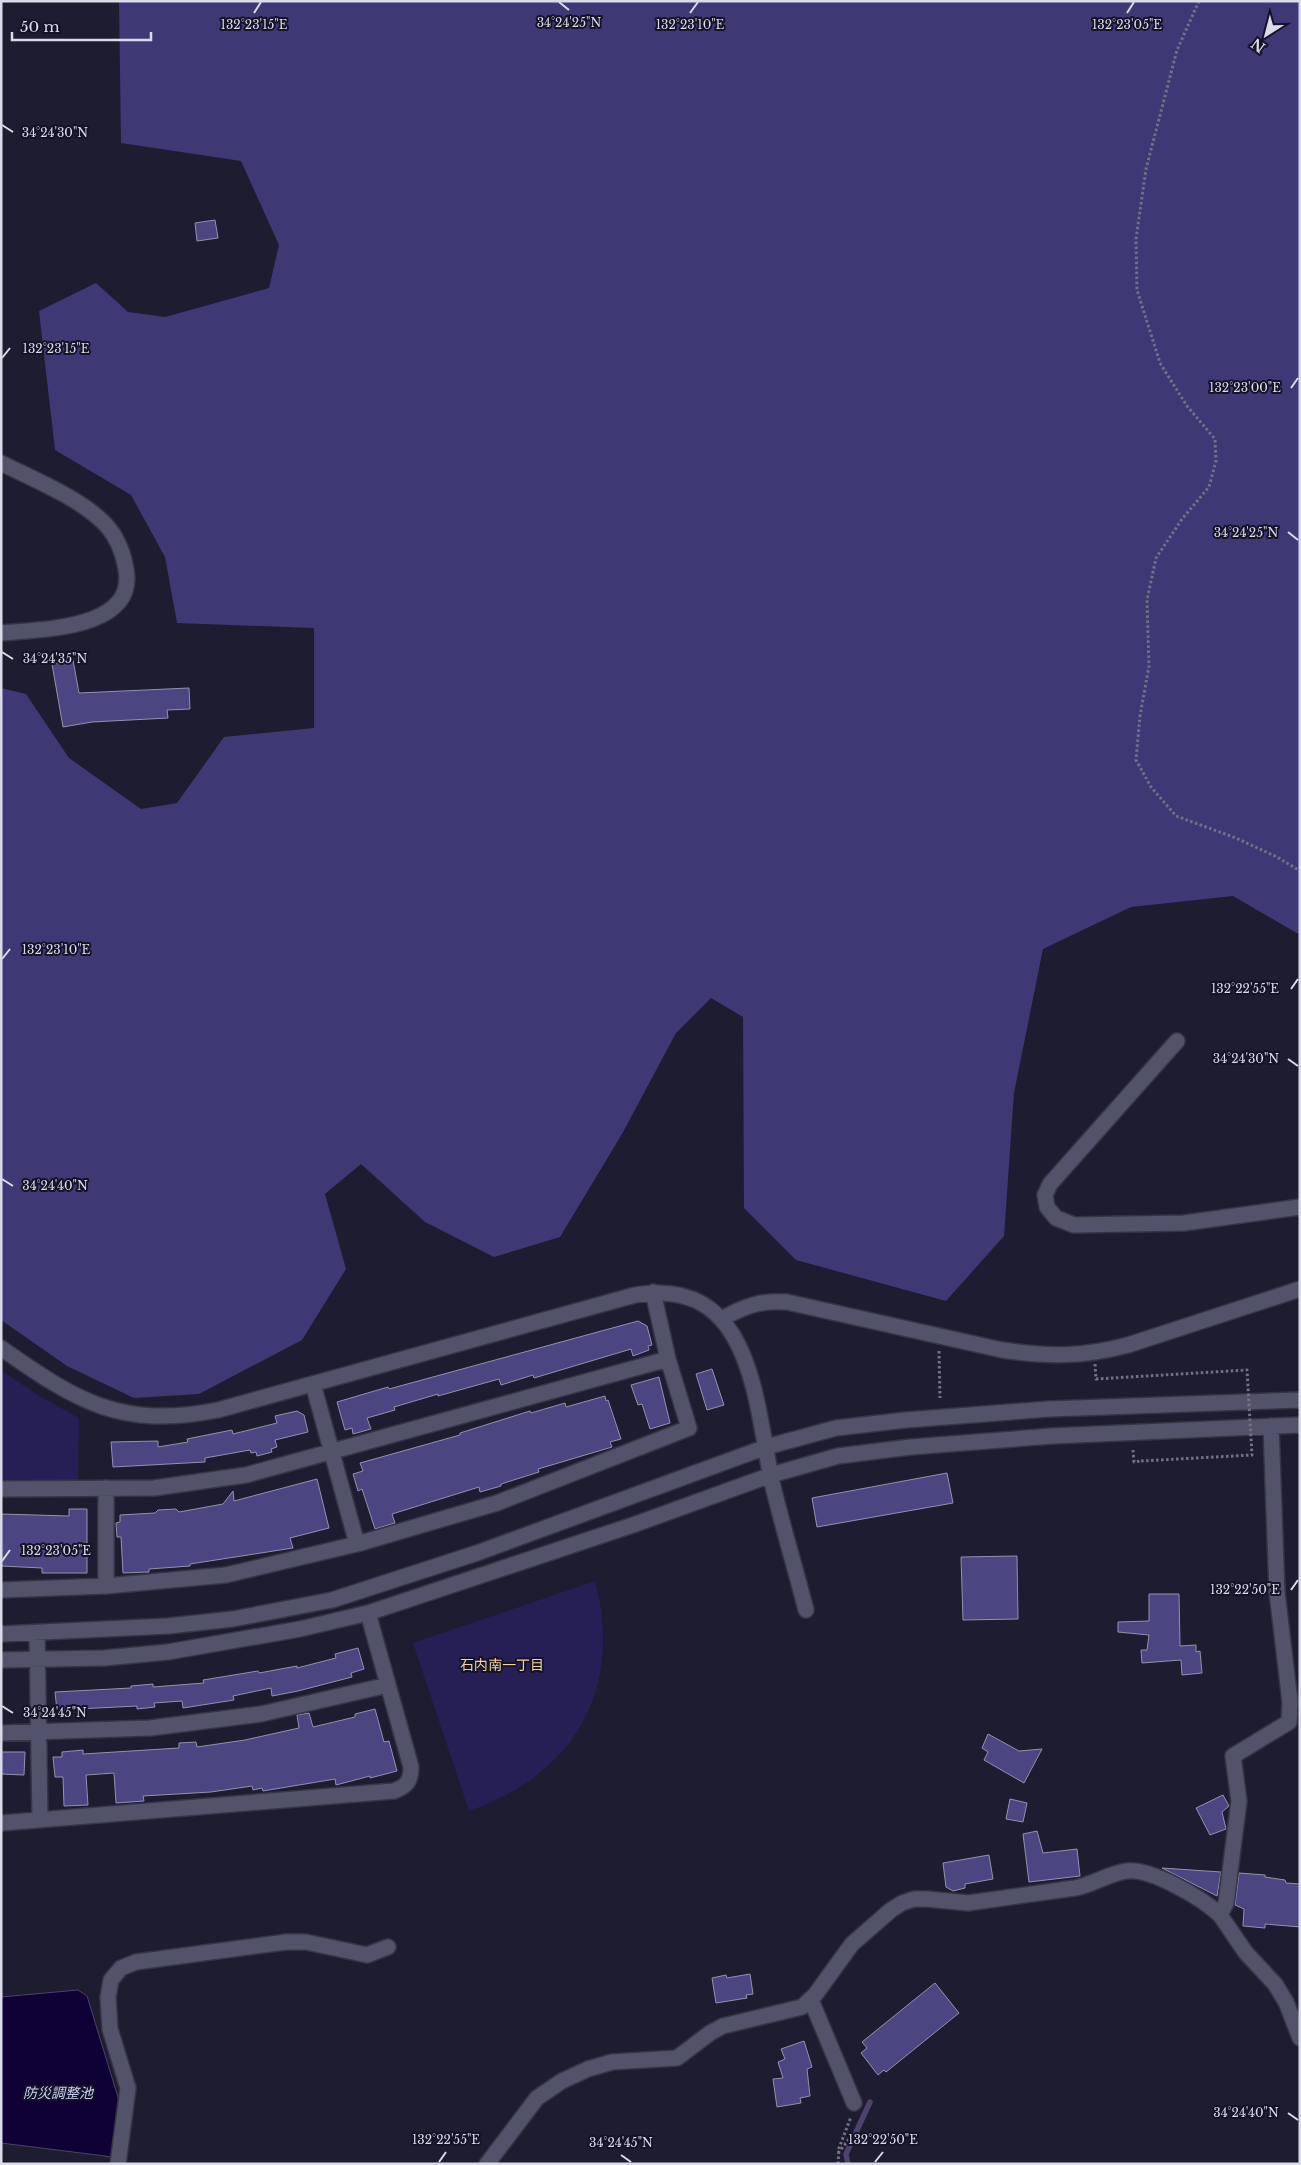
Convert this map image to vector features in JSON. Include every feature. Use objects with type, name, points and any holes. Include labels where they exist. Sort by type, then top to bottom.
[{"type":"street","points":[[1,463],[56,491],[89,511],[106,525],[122,549],[128,581],[122,596],[108,612],[86,622],[1,633]]},
{"type":"street","points":[[1177,1041],[1050,1184],[1045,1195],[1047,1207],[1056,1218],[1065,1222],[1074,1225],[1092,1225],[1184,1223],[1300,1207]]},
{"type":"street","points":[[722,1319],[754,1303],[770,1300],[788,1302],[1002,1350],[1034,1355],[1067,1356],[1100,1352],[1128,1345],[1300,1289]]},
{"type":"street","points":[[1,1590],[106,1586],[226,1575],[357,1544],[498,1503],[689,1428],[668,1359],[653,1292]]},
{"type":"street","points":[[1,1348],[68,1393],[116,1412],[141,1416],[193,1415],[314,1384],[626,1298],[653,1292],[682,1295],[696,1301],[722,1319],[732,1331],[742,1352],[806,1610]]},
{"type":"street","points":[[1,1489],[154,1488],[246,1475],[668,1359]]},
{"type":"street","points":[[314,1384],[357,1544]]},
{"type":"street","points":[[1,1634],[168,1626],[232,1619],[332,1600],[477,1553],[766,1448],[836,1428],[906,1420],[1049,1409],[1300,1400]]},
{"type":"street","points":[[1,1660],[104,1658],[168,1652],[300,1629],[368,1613],[633,1525],[771,1475],[838,1456],[911,1447],[1052,1436],[1300,1425]]},
{"type":"street","points":[[1220,1915],[1226,1903],[1239,1801],[1233,1756],[1294,1726],[1276,1568],[1271,1426]]},
{"type":"street","points":[[106,1488],[106,1586]]},
{"type":"street","points":[[1,1823],[394,1791],[405,1787],[411,1778],[412,1767],[368,1613]]},
{"type":"street","points":[[37,1633],[40,1820]]},
{"type":"street","points":[[1,1733],[150,1728],[261,1714],[388,1685]]},
{"type":"street","points":[[488,2164],[537,2098],[562,2081],[612,2062],[677,2058],[723,2026],[802,2007],[811,2000],[852,1944],[891,1910],[914,1900],[968,1903],[1081,1887],[1119,1873],[1133,1871],[1181,1887],[1220,1915],[1237,1941],[1275,1984],[1286,2002],[1300,2038]]},
{"type":"street","points":[[118,2164],[128,2088],[110,2029],[108,1997],[111,1980],[121,1968],[136,1962],[286,1942],[306,1942],[367,1956],[388,1947]]},
{"type":"street","points":[[811,2000],[854,2103]]},
{"type":"path","points":[[1199,1],[1177,50],[1146,169],[1136,239],[1137,290],[1160,363],[1187,406],[1214,438],[1216,461],[1209,487],[1182,519],[1156,558],[1147,600],[1149,666],[1140,716],[1136,760],[1151,787],[1176,816],[1236,838],[1277,857],[1300,871]]},
{"type":"path","points":[[939,1362],[940,1398]]},
{"type":"path","points":[[1095,1364],[1096,1380],[1247,1370],[1252,1455],[1134,1462],[1134,1450]]},
{"type":"path","points":[[838,2164],[838,2148],[854,2110],[854,2103]]},
{"type":"path","points":[[837,2156],[850,2138]]},
{"type":"shaded area","points":[[119,1],[1300,1],[1300,935],[1233,896],[1131,907],[1043,949],[1014,1093],[1004,1236],[946,1301],[796,1260],[744,1208],[743,1017],[711,998],[676,1033],[622,1134],[560,1237],[494,1257],[425,1222],[361,1164],[325,1194],[346,1269],[302,1340],[199,1394],[134,1398],[67,1366],[1,1320],[1,688],[26,694],[69,758],[141,809],[177,803],[224,737],[314,728],[314,628],[177,623],[165,557],[131,495],[55,450],[39,311],[96,283],[128,312],[165,317],[269,288],[279,245],[241,161],[121,143]]},
{"type":"shaded area","points":[[1,1370],[36,1394],[79,1418],[78,1481],[1,1481]]},
{"type":"shaded area","points":[[595,1581],[602,1620],[602,1657],[596,1692],[582,1723],[563,1751],[537,1775],[506,1795],[469,1811],[413,1643]]},
{"type":"water","name":"防災調整池","points":[[78,1990],[87,1996],[121,2107],[113,2157],[1,2143],[1,1997]]},
{"type":"building","points":[[215,220],[218,238],[197,241],[195,223]]},
{"type":"building","points":[[73,660],[79,693],[189,688],[190,709],[167,710],[168,718],[92,722],[63,727],[52,664]]},
{"type":"building","points":[[638,1321],[647,1326],[652,1345],[648,1346],[649,1350],[633,1356],[631,1349],[534,1378],[533,1375],[501,1385],[499,1379],[438,1396],[438,1394],[394,1407],[395,1410],[367,1418],[371,1429],[353,1434],[352,1428],[345,1430],[337,1402]]},
{"type":"building","points":[[712,1369],[724,1405],[707,1410],[696,1374]]},
{"type":"building","points":[[659,1377],[670,1423],[650,1429],[642,1404],[638,1405],[631,1385]]},
{"type":"building","points":[[605,1396],[621,1439],[610,1442],[612,1447],[538,1469],[539,1472],[501,1484],[501,1486],[480,1492],[479,1487],[392,1514],[395,1523],[375,1529],[362,1489],[358,1491],[353,1474],[363,1471],[360,1463],[460,1435],[460,1433],[530,1411],[531,1413],[565,1403],[566,1407]]},
{"type":"building","points":[[297,1411],[304,1415],[308,1432],[275,1440],[277,1447],[271,1449],[272,1452],[257,1456],[256,1452],[251,1453],[250,1450],[205,1458],[205,1462],[113,1467],[111,1442],[158,1441],[158,1447],[188,1442],[187,1439],[232,1430],[233,1434],[277,1423],[275,1416]]},
{"type":"building","points":[[947,1473],[953,1503],[817,1527],[812,1498]]},
{"type":"building","points":[[317,1479],[329,1528],[290,1538],[293,1548],[190,1564],[190,1566],[149,1569],[149,1572],[123,1573],[121,1537],[117,1537],[116,1523],[120,1522],[120,1515],[155,1513],[158,1510],[176,1509],[179,1512],[223,1504],[233,1491],[234,1501]]},
{"type":"building","points":[[69,1509],[87,1509],[87,1573],[42,1573],[42,1568],[1,1566],[1,1514],[69,1516]]},
{"type":"building","points":[[1017,1556],[1018,1619],[963,1620],[961,1557]]},
{"type":"building","points":[[1149,1594],[1179,1594],[1180,1646],[1196,1645],[1196,1652],[1200,1651],[1202,1673],[1182,1675],[1181,1660],[1142,1663],[1141,1650],[1147,1650],[1149,1635],[1118,1632],[1118,1622],[1149,1621]]},
{"type":"building","points":[[358,1648],[364,1669],[351,1673],[352,1677],[298,1691],[272,1696],[271,1688],[233,1696],[234,1700],[183,1708],[182,1701],[154,1703],[155,1707],[137,1709],[137,1706],[57,1710],[55,1692],[131,1688],[131,1686],[153,1684],[153,1687],[204,1683],[203,1680],[258,1671],[259,1673],[297,1666],[297,1668],[336,1658],[335,1654]]},
{"type":"building","points":[[375,1709],[384,1742],[389,1741],[397,1771],[370,1778],[370,1776],[336,1785],[335,1779],[263,1791],[262,1788],[253,1790],[252,1786],[211,1792],[143,1796],[144,1801],[116,1803],[114,1773],[86,1775],[88,1805],[64,1806],[63,1777],[55,1777],[53,1757],[62,1757],[62,1752],[83,1750],[83,1754],[179,1748],[179,1743],[196,1742],[197,1747],[245,1740],[299,1728],[297,1715],[309,1713],[313,1727],[355,1717],[355,1714]]},
{"type":"building","points":[[988,1734],[1019,1751],[1042,1749],[1024,1783],[984,1760],[988,1752],[982,1748]]},
{"type":"building","points":[[1,1752],[25,1752],[24,1775],[1,1774]]},
{"type":"building","points":[[1223,1795],[1229,1806],[1222,1812],[1226,1829],[1210,1835],[1196,1808]]},
{"type":"building","points":[[1010,1799],[1027,1803],[1023,1822],[1006,1819]]},
{"type":"building","points":[[1037,1831],[1043,1853],[1077,1849],[1080,1876],[1029,1882],[1023,1834]]},
{"type":"building","points":[[989,1855],[993,1879],[965,1884],[965,1888],[953,1891],[946,1887],[943,1863]]},
{"type":"building","points":[[1162,1868],[1221,1872],[1217,1896]]},
{"type":"building","points":[[1239,1873],[1265,1875],[1265,1877],[1285,1880],[1286,1883],[1300,1884],[1300,1927],[1265,1924],[1265,1928],[1243,1926],[1244,1909],[1235,1905]]},
{"type":"building","points":[[750,1974],[753,1994],[746,1995],[747,1998],[716,2003],[712,1978],[726,1975],[727,1978]]},
{"type":"building","points":[[935,1983],[959,2013],[886,2072],[884,2070],[878,2075],[861,2053],[867,2048],[862,2042]]},
{"type":"building","points":[[804,2041],[812,2067],[807,2069],[810,2096],[800,2098],[801,2103],[777,2107],[773,2079],[783,2078],[778,2062],[785,2059],[781,2049]]},
{"type":"waterway","points":[[848,2164],[846,2154],[870,2102]]},
{"type":"district","name":"石内南一丁目","points":[[502,1665]]}]
